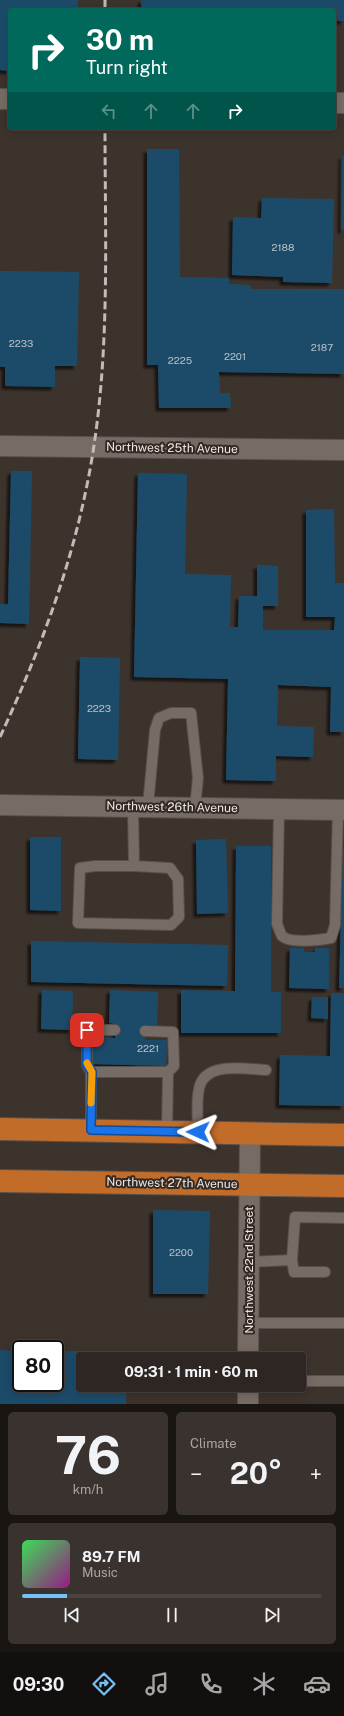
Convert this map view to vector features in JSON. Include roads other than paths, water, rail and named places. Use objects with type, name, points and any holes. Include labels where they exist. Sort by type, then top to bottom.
[{"type":"highway","points":[[0,1129],[344,1135]]},
{"type":"highway","name":"Northwest 27th Avenue","points":[[0,1181],[344,1186]]},
{"type":"street","name":"Northwest 25th Avenue","points":[[0,446],[344,450]]},
{"type":"street","name":"Northwest 26th Avenue","points":[[0,805],[341,810]]},
{"type":"street","name":"Northwest 22nd Street","points":[[248,1352],[250,1133]]},
{"type":"street","points":[[248,1392],[248,1404]]},
{"type":"lane","points":[[134,866],[140,806],[155,730],[159,718],[171,713],[191,713],[198,778],[195,807]]},
{"type":"lane","points":[[279,809],[277,924],[282,936],[289,940],[321,940],[331,938],[335,925],[341,810]]},
{"type":"lane","points":[[95,866],[134,866],[170,868],[178,879],[178,917],[171,925],[78,923],[80,868],[95,866]]},
{"type":"lane","points":[[91,1130],[92,1072],[87,1065],[87,1030],[104,1034],[115,1030]]},
{"type":"lane","points":[[145,1031],[156,1036],[173,1032],[174,1066],[168,1072],[167,1132]]},
{"type":"lane","points":[[92,1072],[104,1068],[154,1069],[168,1072]]},
{"type":"lane","points":[[198,1132],[199,1088],[205,1077],[218,1069],[266,1070]]},
{"type":"lane","points":[[326,1272],[294,1272],[292,1260],[296,1216],[344,1218]]},
{"type":"lane","points":[[249,1262],[292,1260]]},
{"type":"lane","points":[[248,1323],[344,1323]]},
{"type":"lane","points":[[306,1381],[344,1381]]},
{"type":"railway","points":[[105,0],[105,8]]},
{"type":"railway","points":[[0,737],[27,676],[62,582],[80,518],[95,441],[100,396],[105,307],[105,130]]}]
